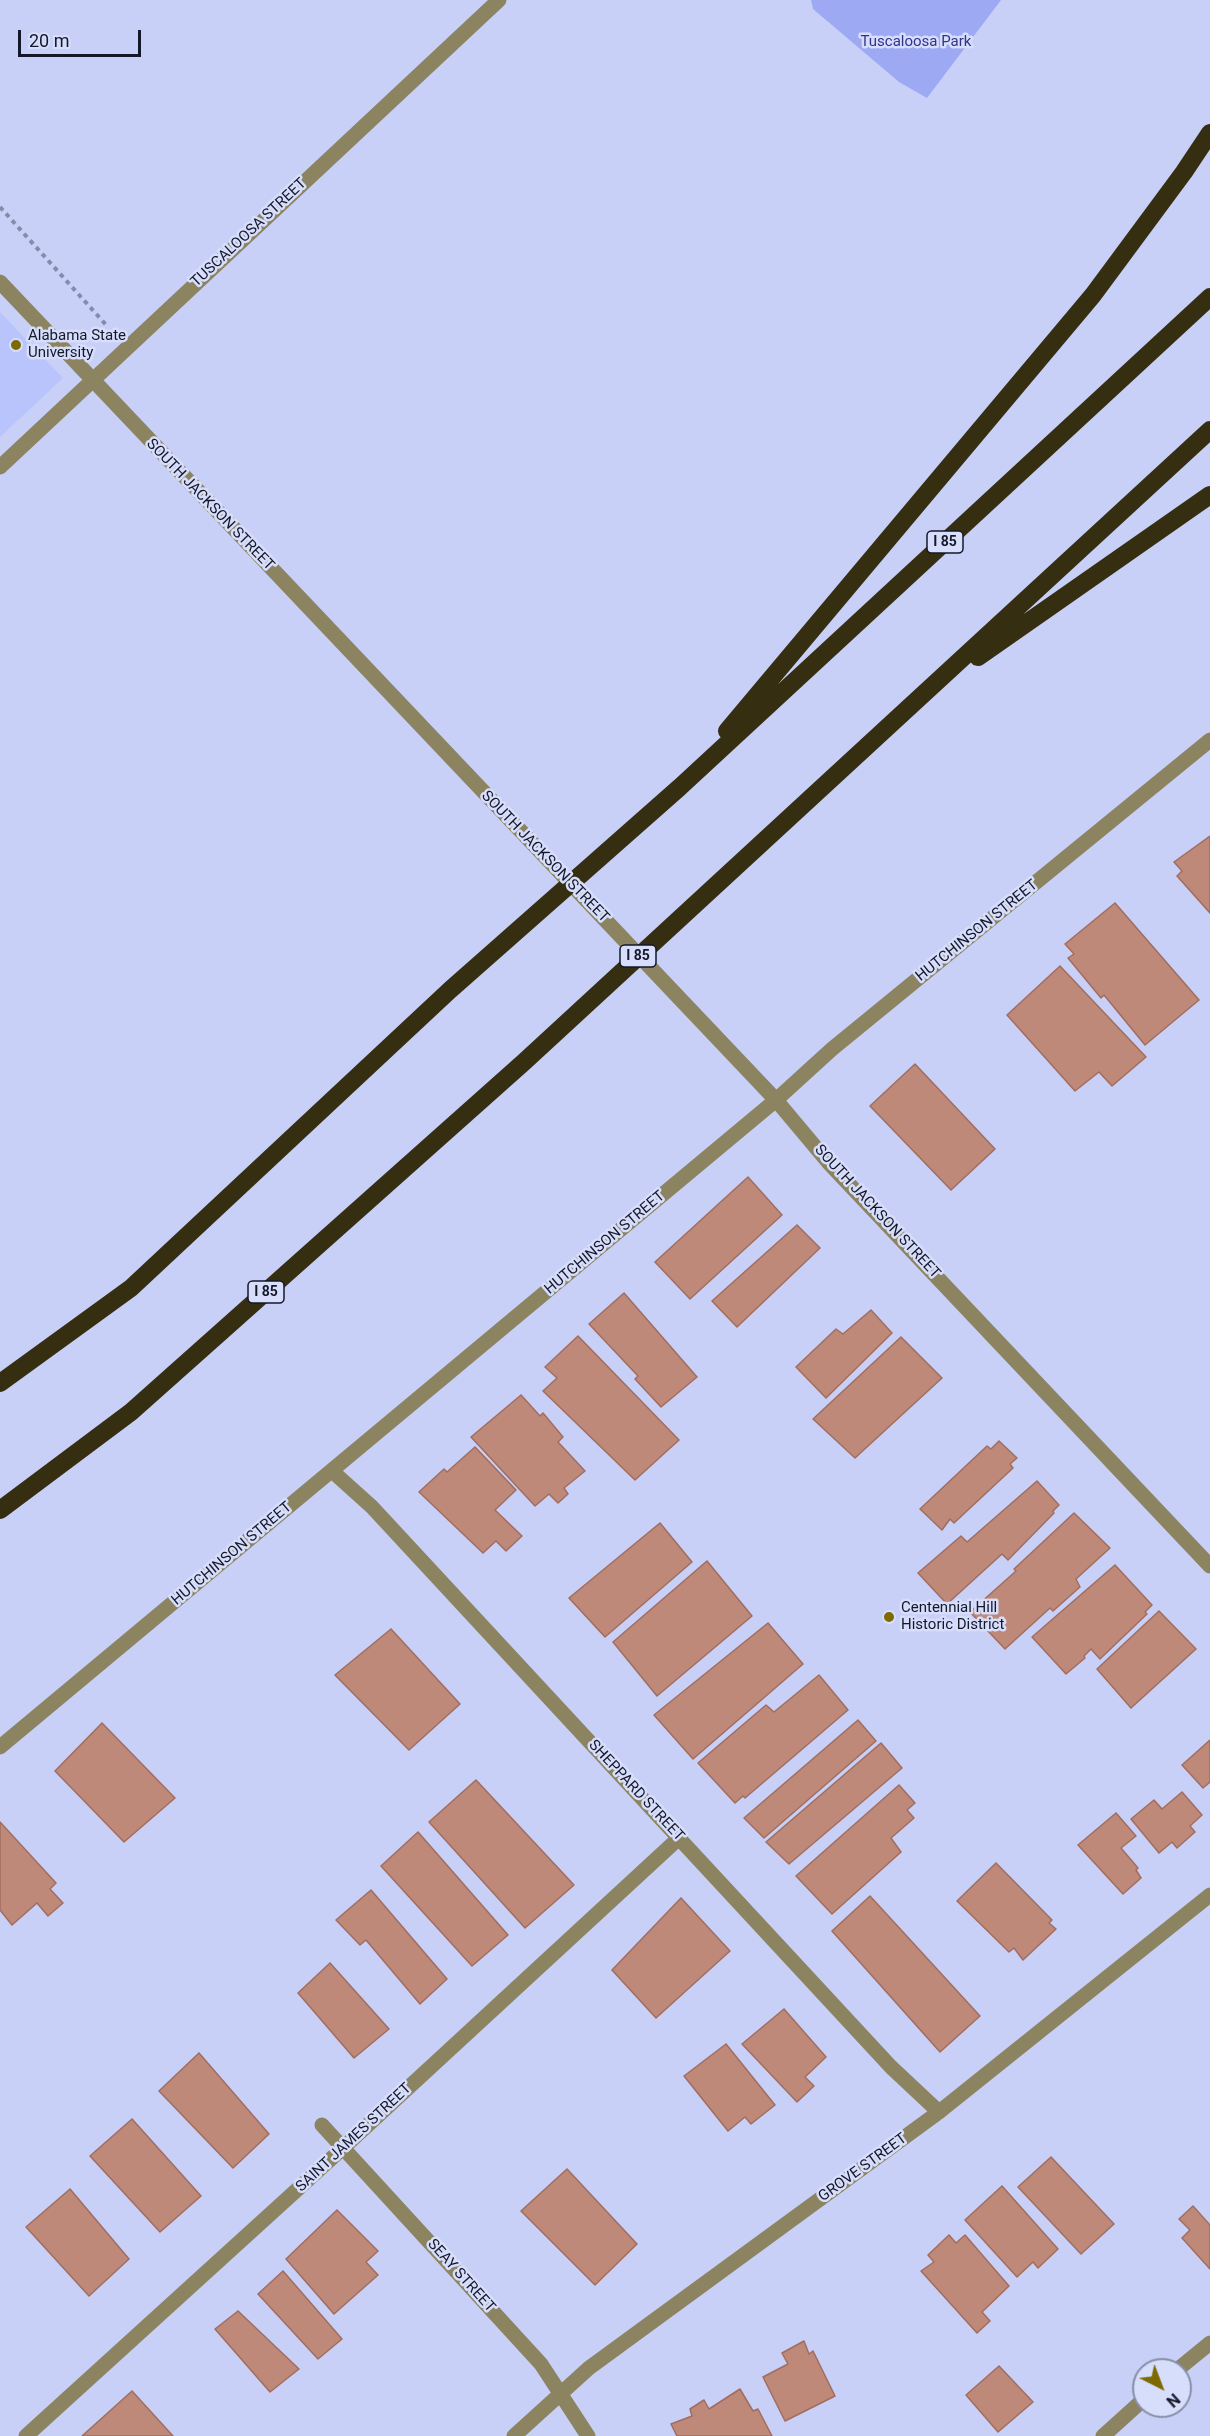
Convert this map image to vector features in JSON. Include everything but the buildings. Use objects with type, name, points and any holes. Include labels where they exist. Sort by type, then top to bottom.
[{"type":"highway","points":[[680,787],[1093,295],[1210,134]]},
{"type":"highway","name":"I 85","points":[[0,1383],[130,1288],[450,990],[680,787],[1210,297]]},
{"type":"highway","name":"I 85","points":[[0,1510],[131,1412],[524,1062],[1210,429]]},
{"type":"highway","points":[[920,697],[1210,495]]},
{"type":"street","name":"TUSCALOOSA STREET","points":[[0,467],[127,348],[482,5],[499,0]]},
{"type":"street","name":"SOUTH JACKSON STREET","points":[[0,282],[776,1100],[828,1162],[1210,1566]]},
{"type":"street","name":"HUTCHINSON STREET","points":[[0,1747],[776,1100],[832,1049],[1210,740]]},
{"type":"street","name":"SHEPPARD STREET","points":[[332,1471],[372,1507],[891,2067],[939,2112]]},
{"type":"street","name":"SAINT JAMES STREET","points":[[26,2436],[679,1838]]},
{"type":"street","name":"GROVE STREET","points":[[514,2436],[589,2368],[939,2112],[1210,1895]]},
{"type":"street","name":"SEAY STREET","points":[[322,2125],[541,2364],[588,2436]]},
{"type":"street","points":[[1192,2358],[1210,2343]]},
{"type":"street","points":[[1103,2436],[1132,2410]]},
{"type":"path","points":[[0,207],[127,348]]},
{"type":"shaded area","name":"Alabama State University","points":[[0,312],[63,378],[0,437]]},
{"type":"green space","name":"Tuscaloosa Park","points":[[811,0],[1001,0],[927,98],[899,82],[813,9]]},
{"type":"place","name":"Alabama State University","points":[[16,345]]},
{"type":"place","name":"Centennial Hill Historic District","points":[[889,1617]]}]
